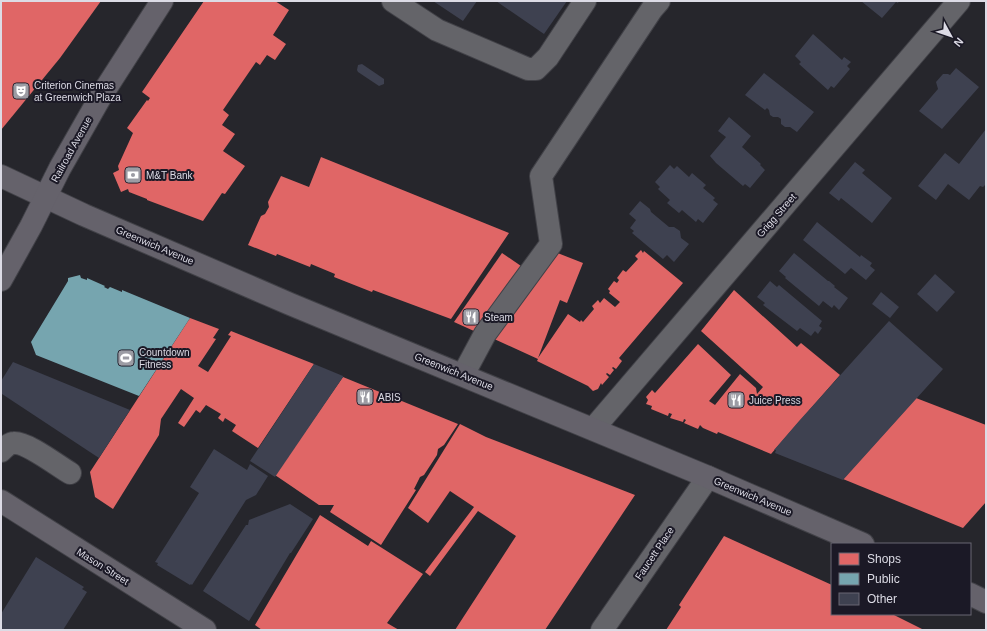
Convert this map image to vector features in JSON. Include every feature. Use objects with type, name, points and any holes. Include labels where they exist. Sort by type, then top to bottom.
[{"type":"main road","name":"Railroad Avenue","points":[[1,280],[31,226],[60,168],[101,96],[162,1]]},
{"type":"main road","name":"Greenwich Avenue","points":[[1,176],[84,215],[297,307],[708,476],[861,543]]},
{"type":"main road","name":"Mason Street","points":[[1,501],[205,630]]},
{"type":"main road","points":[[971,594],[986,602]]},
{"type":"street","points":[[393,1],[437,30],[528,69],[536,68],[548,57],[586,1]]},
{"type":"street","points":[[463,375],[484,334],[551,244],[541,176],[652,9],[659,1]]},
{"type":"street","name":"Grigg Street","points":[[593,429],[959,1]]},
{"type":"street","points":[[1,451],[13,443],[26,444],[70,473]]},
{"type":"street","name":"Faucett Place","points":[[602,630],[708,476]]},
{"type":"building: Shops","points":[[1,1],[101,1],[60,58],[1,130]]},
{"type":"building: Shops","points":[[204,1],[275,1],[289,10],[273,35],[286,44],[275,60],[267,55],[260,65],[256,62],[223,110],[229,115],[222,125],[235,134],[223,151],[245,166],[225,194],[222,193],[203,221],[147,200],[129,192],[128,189],[121,192],[113,173],[119,170],[118,166],[133,133],[127,128],[150,98],[142,92]]},
{"type":"building: Shops","points":[[321,157],[509,233],[451,319],[373,290],[372,292],[334,277],[335,274],[311,264],[310,267],[277,254],[276,256],[248,245],[261,216],[265,214],[269,207],[268,202],[281,176],[309,187]]},
{"type":"building: Shops","points":[[641,250],[683,283],[619,358],[622,361],[616,369],[613,367],[612,368],[614,370],[610,375],[607,373],[606,374],[609,377],[602,385],[601,383],[598,389],[593,391],[588,386],[537,361],[538,359],[492,338],[555,252],[583,263],[567,303],[560,300],[538,358],[568,314],[580,322],[581,320],[583,322],[594,309],[592,306],[598,300],[600,303],[604,298],[615,307],[620,302],[609,293],[610,291],[608,289],[614,281],[617,283],[619,280],[617,278],[623,270],[626,272],[638,259],[635,256]]},
{"type":"building: Shops","points":[[502,253],[521,266],[474,331],[454,322]]},
{"type":"building: Shops","points":[[734,290],[797,347],[801,343],[840,375],[771,454],[718,432],[717,434],[703,428],[700,425],[698,429],[684,423],[686,420],[684,419],[683,422],[670,418],[672,414],[669,413],[668,416],[651,409],[652,406],[646,404],[648,400],[646,397],[652,390],[655,393],[698,344],[731,375],[709,401],[715,405],[740,374],[756,388],[757,394],[763,387],[701,331]]},
{"type":"building: Shops","points":[[190,318],[219,329],[213,338],[216,339],[198,366],[208,372],[231,336],[228,335],[231,331],[314,364],[258,448],[232,431],[236,425],[225,418],[223,422],[218,418],[221,414],[206,405],[200,413],[196,410],[184,427],[178,423],[194,398],[181,389],[161,419],[159,435],[113,509],[95,497],[90,472]]},
{"type":"building: Shops","points":[[343,377],[458,424],[444,445],[438,449],[437,455],[424,475],[420,477],[414,489],[416,490],[381,545],[330,512],[334,505],[319,505],[275,475]]},
{"type":"building: Shops","points":[[916,398],[986,425],[986,502],[963,528],[843,479]]},
{"type":"building: Shops","points":[[460,424],[486,437],[635,495],[545,630],[455,630],[516,536],[478,511],[430,576],[425,572],[474,507],[450,491],[428,523],[408,508]]},
{"type":"building: Shops","points":[[320,515],[368,546],[371,541],[423,574],[387,623],[399,630],[262,630],[255,625]]},
{"type":"building: Shops","points":[[724,536],[831,585],[831,615],[894,615],[924,630],[666,630],[681,607],[679,605]]},
{"type":"building: Public","points":[[80,275],[81,278],[87,280],[87,278],[105,286],[104,287],[108,289],[110,287],[122,292],[122,290],[190,318],[139,396],[36,355],[31,342],[68,281],[68,278]]},
{"type":"building: Other","points":[[433,1],[477,1],[463,21]]},
{"type":"building: Other","points":[[496,1],[567,1],[544,34]]},
{"type":"building: Other","points":[[861,1],[899,1],[898,3],[896,2],[882,18]]},
{"type":"building: Other","points":[[813,34],[842,60],[844,57],[851,62],[847,66],[850,69],[834,88],[831,86],[828,90],[799,64],[801,62],[795,56]]},
{"type":"building: Other","points":[[362,64],[384,79],[384,84],[379,86],[358,72],[358,65]]},
{"type":"building: Other","points":[[956,68],[979,87],[942,129],[919,111],[938,89],[936,82],[943,74],[950,75]]},
{"type":"building: Other","points":[[764,73],[814,112],[797,132],[790,127],[785,127],[781,124],[781,119],[770,115],[767,108],[765,110],[745,95]]},
{"type":"building: Other","points":[[729,117],[751,136],[742,147],[761,164],[760,165],[765,170],[750,188],[745,184],[743,186],[710,156],[726,137],[718,131]]},
{"type":"building: Other","points":[[986,129],[986,184],[983,187],[980,186],[969,200],[948,184],[936,200],[918,186],[945,153],[959,164]]},
{"type":"building: Other","points":[[855,162],[865,170],[862,173],[892,198],[872,223],[841,198],[839,201],[829,193]]},
{"type":"building: Other","points":[[670,165],[674,169],[677,166],[689,177],[692,173],[706,185],[703,188],[715,198],[713,200],[718,204],[703,223],[698,219],[696,222],[682,210],[679,213],[667,203],[670,200],[658,189],[660,187],[655,182]]},
{"type":"building: Other","points":[[640,201],[669,227],[674,227],[680,231],[681,238],[689,244],[674,262],[667,255],[663,259],[632,233],[634,231],[630,228],[636,220],[629,214]]},
{"type":"building: Other","points":[[817,222],[860,257],[861,255],[872,263],[870,266],[875,270],[866,280],[851,268],[845,274],[803,240]]},
{"type":"building: Other","points":[[794,253],[848,298],[839,310],[834,305],[832,308],[823,301],[819,306],[785,278],[786,277],[779,271]]},
{"type":"building: Other","points":[[935,274],[955,292],[937,312],[917,294]]},
{"type":"building: Other","points":[[770,281],[777,287],[779,285],[822,321],[819,326],[822,328],[818,334],[815,331],[811,336],[800,328],[797,331],[763,305],[765,303],[757,297]]},
{"type":"building: Other","points":[[881,292],[899,307],[890,318],[872,304]]},
{"type":"building: Other","points":[[889,321],[943,369],[843,480],[775,453],[776,450],[774,450],[799,421]]},
{"type":"building: Other","points":[[13,362],[130,410],[99,458],[2,394],[1,381]]},
{"type":"building: Other","points":[[314,364],[343,377],[275,477],[250,461]]},
{"type":"building: Other","points":[[214,449],[247,470],[250,464],[268,476],[256,495],[246,500],[192,585],[190,585],[157,565],[158,563],[155,562],[199,493],[190,487]]},
{"type":"building: Other","points":[[290,504],[313,519],[290,553],[249,621],[203,591],[246,525],[248,525],[249,520]]},
{"type":"building: Other","points":[[36,557],[84,587],[82,589],[87,592],[63,630],[4,630],[1,628],[1,614]]},
{"type":"place","name":"Criterion Cinemas at Greenwich Plaza","points":[[21,91]]},
{"type":"place","name":"M&T Bank","points":[[133,175]]},
{"type":"place","name":"Steam","points":[[471,317]]},
{"type":"place","name":"Countdown Fitness","points":[[126,358]]},
{"type":"place","name":"ABIS","points":[[365,397]]},
{"type":"place","name":"Juice Press","points":[[736,400]]}]
